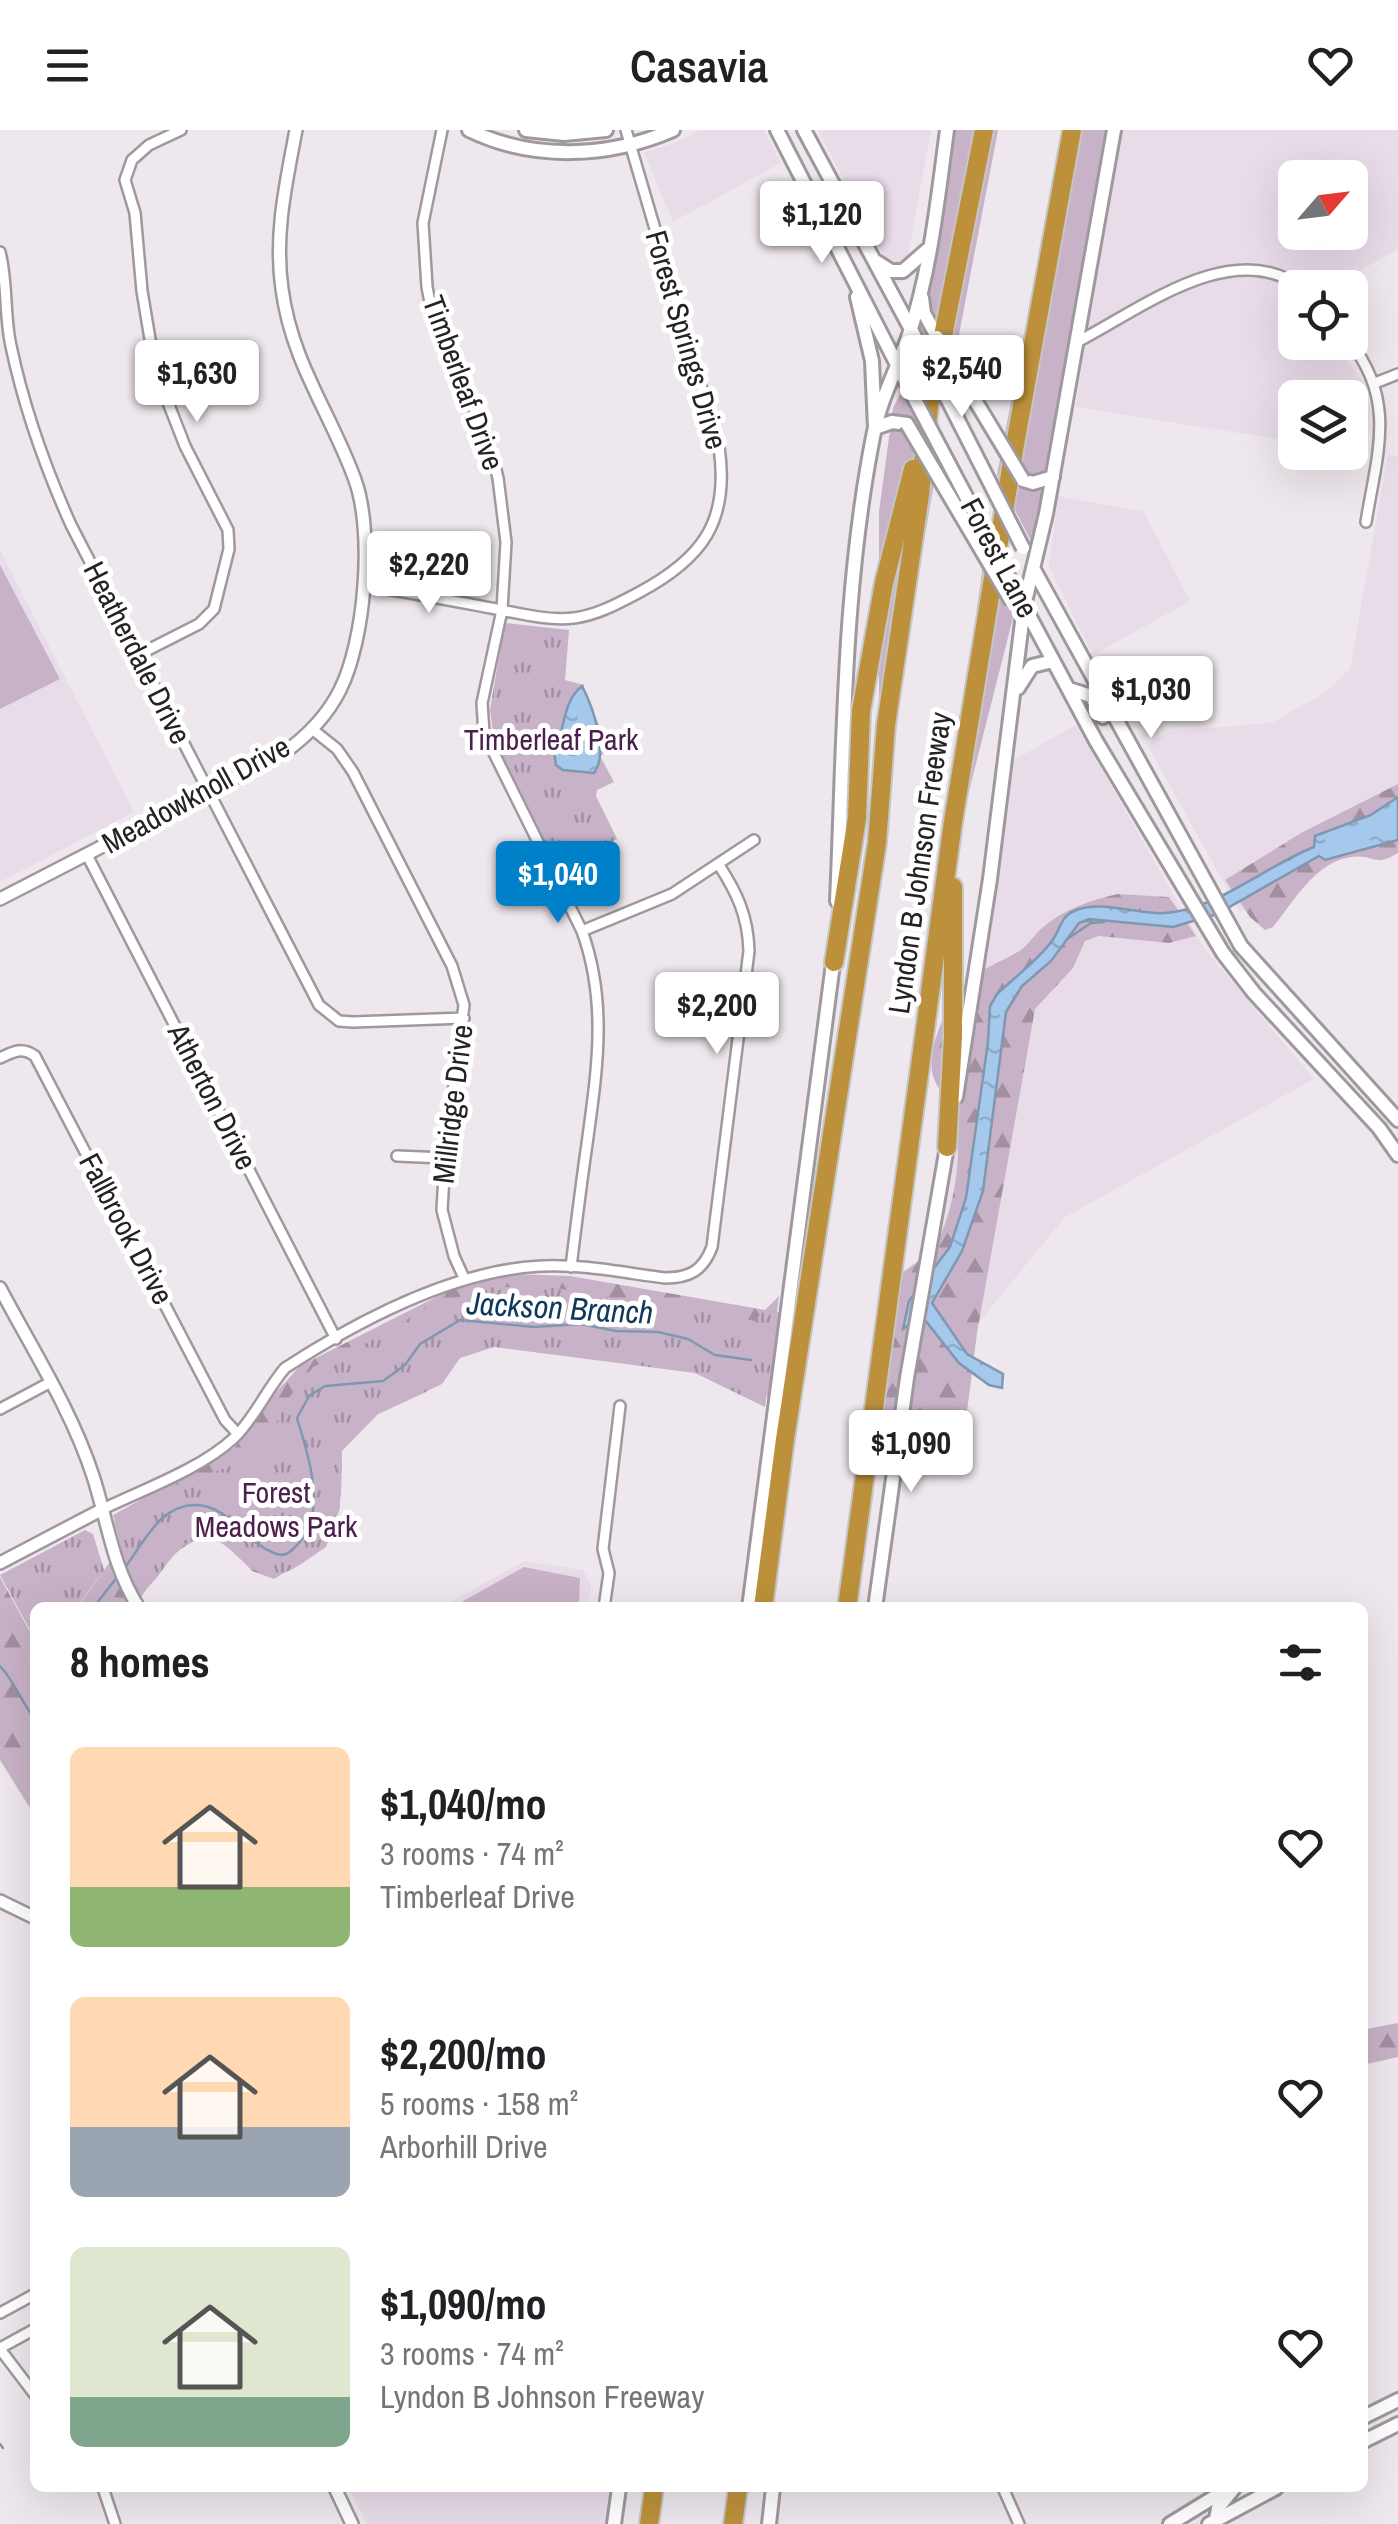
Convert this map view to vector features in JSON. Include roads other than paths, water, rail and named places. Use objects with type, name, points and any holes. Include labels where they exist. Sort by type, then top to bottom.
[{"type":"highway","name":"Lyndon B Johnson Freeway","points":[[764,1602],[785,1439],[877,843],[886,724],[920,495],[929,406],[984,130]]},
{"type":"highway","name":"Lyndon B Johnson Freeway","points":[[849,1602],[953,822],[1072,130]]},
{"type":"highway","points":[[834,962],[856,818],[860,711],[884,584],[929,406]]},
{"type":"highway","points":[[946,1147],[953,1036],[953,822]]},
{"type":"highway","points":[[650,2524],[654,2492]]},
{"type":"highway","points":[[733,2524],[737,2492]]},
{"type":"main road","points":[[470,130],[496,141],[540,151],[589,152],[630,145],[672,130]]},
{"type":"main road","points":[[526,130],[564,134],[606,130]]},
{"type":"main road","name":"Forest Lane","points":[[777,130],[1008,574],[1018,603],[1223,953],[1254,993],[1379,1128],[1398,1155]]},
{"type":"main road","name":"Forest Lane","points":[[804,130],[928,360],[1033,568],[1238,942],[1398,1120]]},
{"type":"main road","points":[[750,1602],[834,962],[850,626],[864,495],[875,428],[911,329],[921,286],[948,130]]},
{"type":"main road","points":[[876,1602],[906,1378],[979,957],[1018,648],[1018,603],[1033,568],[1053,477],[1114,130]]},
{"type":"main road","points":[[870,257],[887,269],[903,272],[929,248]]},
{"type":"main road","points":[[855,285],[872,361],[875,428]]},
{"type":"main road","points":[[921,286],[924,314],[1023,480],[1033,483],[1053,477]]},
{"type":"main road","points":[[875,428],[892,422],[907,424],[1018,603]]},
{"type":"main road","points":[[1011,704],[1023,675],[1032,666],[1054,660]]},
{"type":"main road","points":[[1069,690],[1091,696],[1115,736],[1124,737]]},
{"type":"main road","points":[[1331,1076],[1346,1062]]},
{"type":"main road","points":[[1368,2415],[1398,2400]]},
{"type":"main road","points":[[1368,2439],[1398,2424]]},
{"type":"main road","points":[[614,2524],[618,2492]]},
{"type":"main road","points":[[769,2524],[772,2492]]},
{"type":"main road","points":[[1170,2524],[1225,2492]]},
{"type":"main road","points":[[1213,2522],[1229,2492]]},
{"type":"main road","points":[[1213,2522],[1269,2492]]},
{"type":"street","points":[[138,655],[199,624],[214,609],[229,549],[228,530],[185,446],[155,370],[142,292],[135,213],[124,180],[132,160],[149,146],[181,130]]},
{"type":"street","name":"Meadowknoll Drive","points":[[0,900],[285,752],[312,728],[341,688],[356,630],[368,544],[356,482],[299,359],[282,290],[280,222],[296,130]]},
{"type":"street","name":"Timberleaf Drive","points":[[442,130],[423,223],[426,288],[433,318],[476,408],[498,478],[506,542],[502,610],[482,703],[484,733],[582,931],[596,981],[600,1036],[571,1267]]},
{"type":"street","name":"Forest Springs Drive","points":[[363,585],[571,618],[610,608],[682,567],[702,544],[718,513],[722,490],[718,447],[626,130]]},
{"type":"street","name":"Heatherdale Drive","points":[[0,252],[10,344],[32,428],[70,525],[318,1005],[339,1021],[464,1018]]},
{"type":"street","points":[[1077,342],[1215,272],[1244,267],[1278,277]]},
{"type":"street","points":[[1364,360],[1380,402],[1381,430],[1366,522]]},
{"type":"street","points":[[1375,383],[1398,374]]},
{"type":"street","name":"Millridge Drive","points":[[312,728],[337,750],[352,772],[452,966],[464,1005],[442,1210],[464,1278]]},
{"type":"street","points":[[582,931],[662,900],[754,840]]},
{"type":"street","name":"Atherton Drive","points":[[87,855],[336,1338]]},
{"type":"street","points":[[0,1563],[219,1452],[238,1434],[285,1368],[426,1292],[464,1278],[516,1268],[571,1267],[682,1278],[702,1267],[712,1247],[749,950],[745,914],[738,894],[719,865]]},
{"type":"street","name":"Fallbrook Drive","points":[[0,1058],[18,1050],[35,1056],[225,1420],[238,1434]]},
{"type":"street","points":[[397,1156],[445,1158]]},
{"type":"street","points":[[0,1288],[81,1445],[119,1572],[136,1602]]},
{"type":"street","points":[[0,1409],[49,1383]]},
{"type":"street","points":[[605,1602],[608,1573],[603,1549],[620,1406]]},
{"type":"street","points":[[0,1902],[30,1916]]},
{"type":"street","points":[[0,2313],[30,2297]]},
{"type":"street","points":[[30,2332],[0,2348],[30,2388]]},
{"type":"street","points":[[104,2492],[114,2524]]},
{"type":"street","points":[[336,2492],[352,2524]]},
{"type":"street","points":[[1005,2492],[1019,2524]]},
{"type":"water","points":[[582,686],[600,742],[594,773],[563,770],[556,765],[554,752],[570,700]]},
{"type":"water","points":[[1398,797],[1398,840],[1325,860],[1319,856],[1217,914],[1173,927],[1089,919],[1079,923],[1051,961],[1022,986],[1006,1012],[983,1191],[962,1251],[932,1303],[967,1354],[1003,1374],[1002,1388],[989,1385],[959,1363],[921,1315],[903,1329],[909,1301],[950,1247],[966,1198],[990,1006],[997,994],[1046,948],[1066,916],[1098,907],[1174,912],[1211,901],[1314,847],[1315,836],[1371,815]]},
{"type":"waterway","name":"Jackson Branch","points":[[1067,939],[1091,923],[1104,922]]},
{"type":"waterway","name":"Jackson Branch","points":[[126,1566],[155,1525],[185,1506],[210,1507],[264,1548],[280,1555],[290,1552],[305,1535],[314,1503],[310,1467],[297,1418],[309,1396],[325,1386],[383,1381],[405,1365],[420,1344],[460,1320],[534,1327],[581,1324],[616,1331],[658,1332],[688,1339],[715,1355],[751,1360]]},
{"type":"waterway","name":"Jackson Branch","points":[[98,1602],[118,1576]]},
{"type":"waterway","name":"Jackson Branch","points":[[0,1666],[30,1712]]},
{"type":"waterway","points":[[0,2444],[3,2448]]},
{"type":"park label","name":"Timberleaf Park","points":[[551,740]]},
{"type":"park label","name":"Forest Meadows Park","points":[[276,1510]]}]
